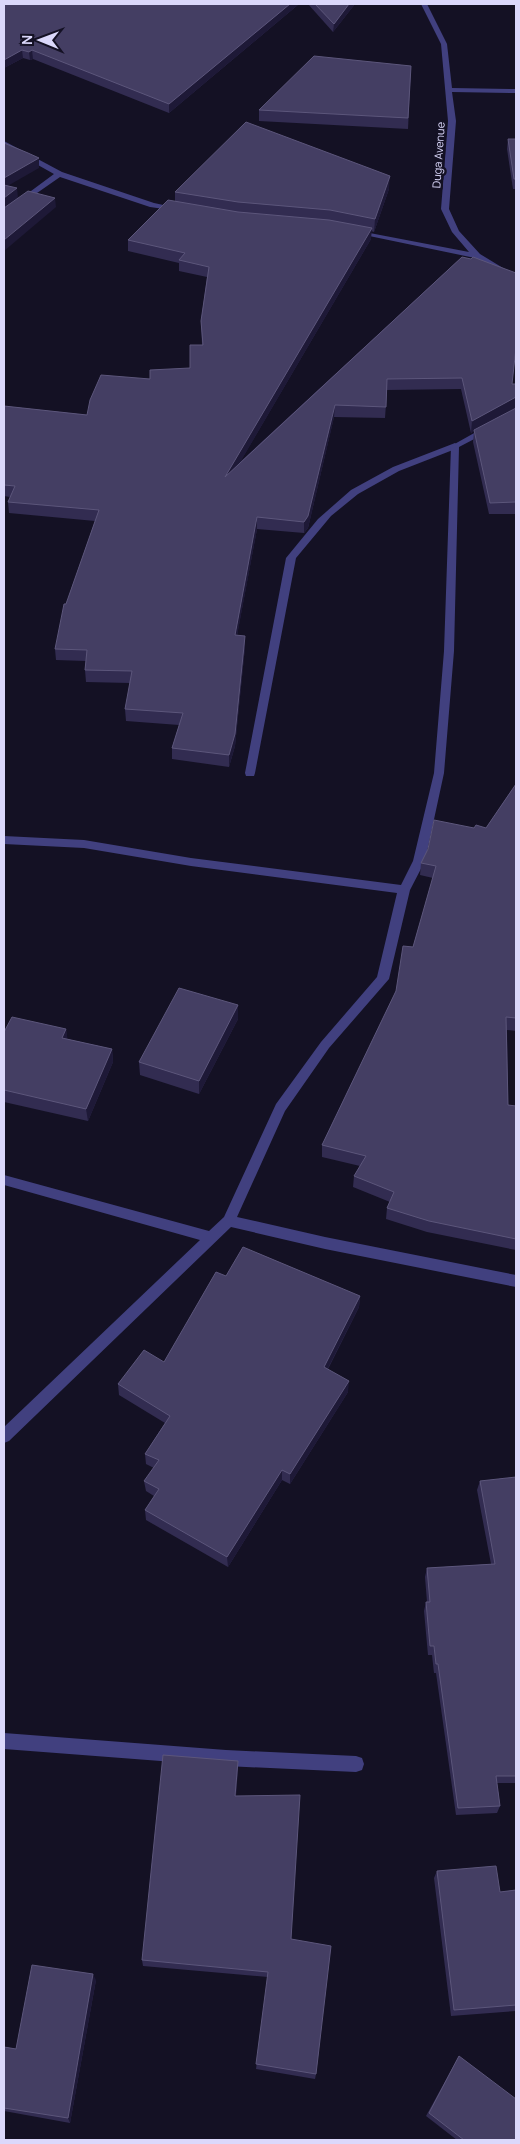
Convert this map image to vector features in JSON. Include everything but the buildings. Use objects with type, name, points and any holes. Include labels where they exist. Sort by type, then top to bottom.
[{"type":"street","name":"Duga Avenue","points":[[424,4],[444,44],[452,121],[445,209],[456,232],[477,256],[516,279]]},
{"type":"street","points":[[448,90],[516,91]]},
{"type":"street","points":[[4,143],[59,174],[153,205],[191,211]]},
{"type":"street","points":[[4,214],[59,174]]},
{"type":"street","points":[[348,231],[477,256]]},
{"type":"street","points":[[250,773],[291,558],[308,535],[342,501],[389,472],[455,446],[514,415],[516,411]]},
{"type":"street","points":[[4,1436],[229,1221],[280,1108],[325,1046],[383,979],[404,890],[419,860],[439,773],[449,651],[455,446]]},
{"type":"street","points":[[4,840],[84,844],[190,862],[404,890]]},
{"type":"street","points":[[4,1180],[212,1238]]},
{"type":"street","points":[[229,1221],[516,1281]]},
{"type":"street","points":[[4,1741],[226,1758],[356,1764]]}]
